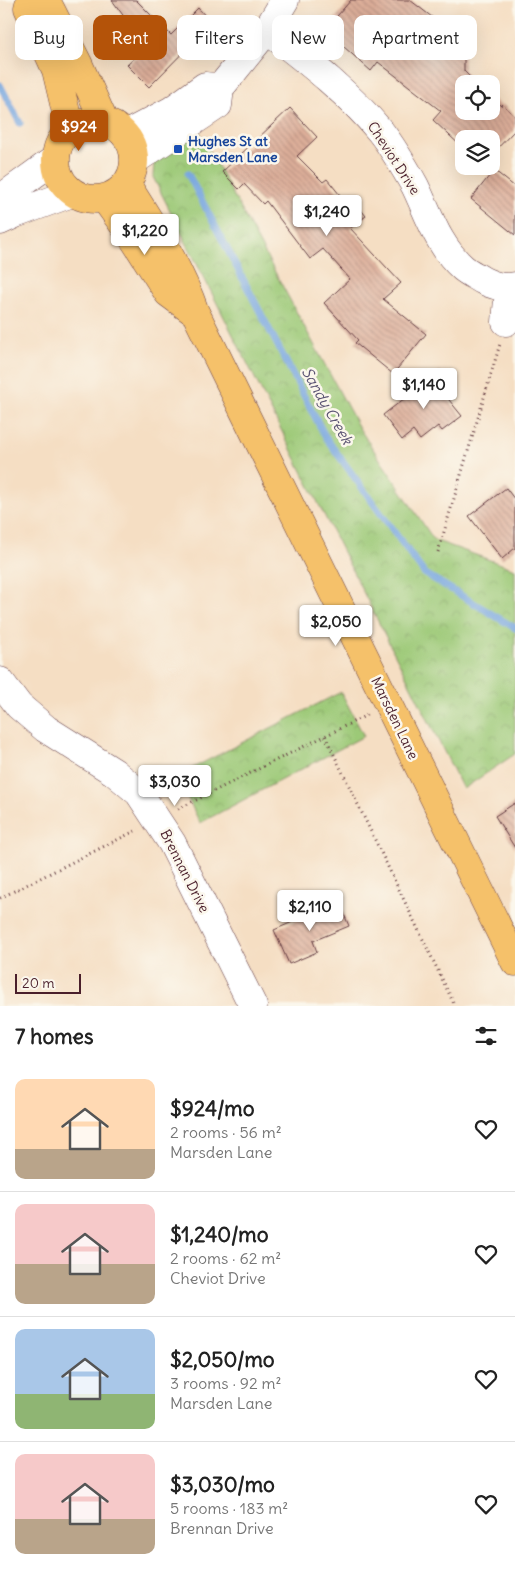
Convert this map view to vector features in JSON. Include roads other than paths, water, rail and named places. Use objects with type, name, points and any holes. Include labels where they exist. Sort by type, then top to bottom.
[{"type":"main road","points":[[30,0],[28,8],[56,70],[70,129]]},
{"type":"main road","points":[[46,0],[114,128],[133,147],[122,181],[88,200],[72,193],[59,178],[55,159],[60,142],[70,129],[86,122],[114,128]]},
{"type":"main road","name":"Marsden Lane","points":[[122,181],[135,241],[168,293],[194,312],[515,962]]},
{"type":"street","points":[[122,181],[218,105],[220,88],[267,30],[285,0]]},
{"type":"street","name":"Cheviot Drive","points":[[267,30],[355,102],[382,133],[415,186],[429,218],[448,253],[464,269],[490,284],[512,287],[506,322]]},
{"type":"street","points":[[114,128],[172,110],[205,86],[220,88]]},
{"type":"street","points":[[0,199],[55,159]]},
{"type":"street","points":[[0,221],[72,193]]},
{"type":"street","name":"Brennan Drive","points":[[0,681],[19,706],[46,729],[114,772],[139,794],[172,842],[253,1006]]},
{"type":"waterway","name":"Sandy Creek","points":[[0,85],[20,123]]},
{"type":"waterway","name":"Sandy Creek","points":[[188,174],[326,438],[424,573],[515,628]]},
{"type":"place","name":"Hughes St at Marsden Lane","points":[[178,149]]}]
